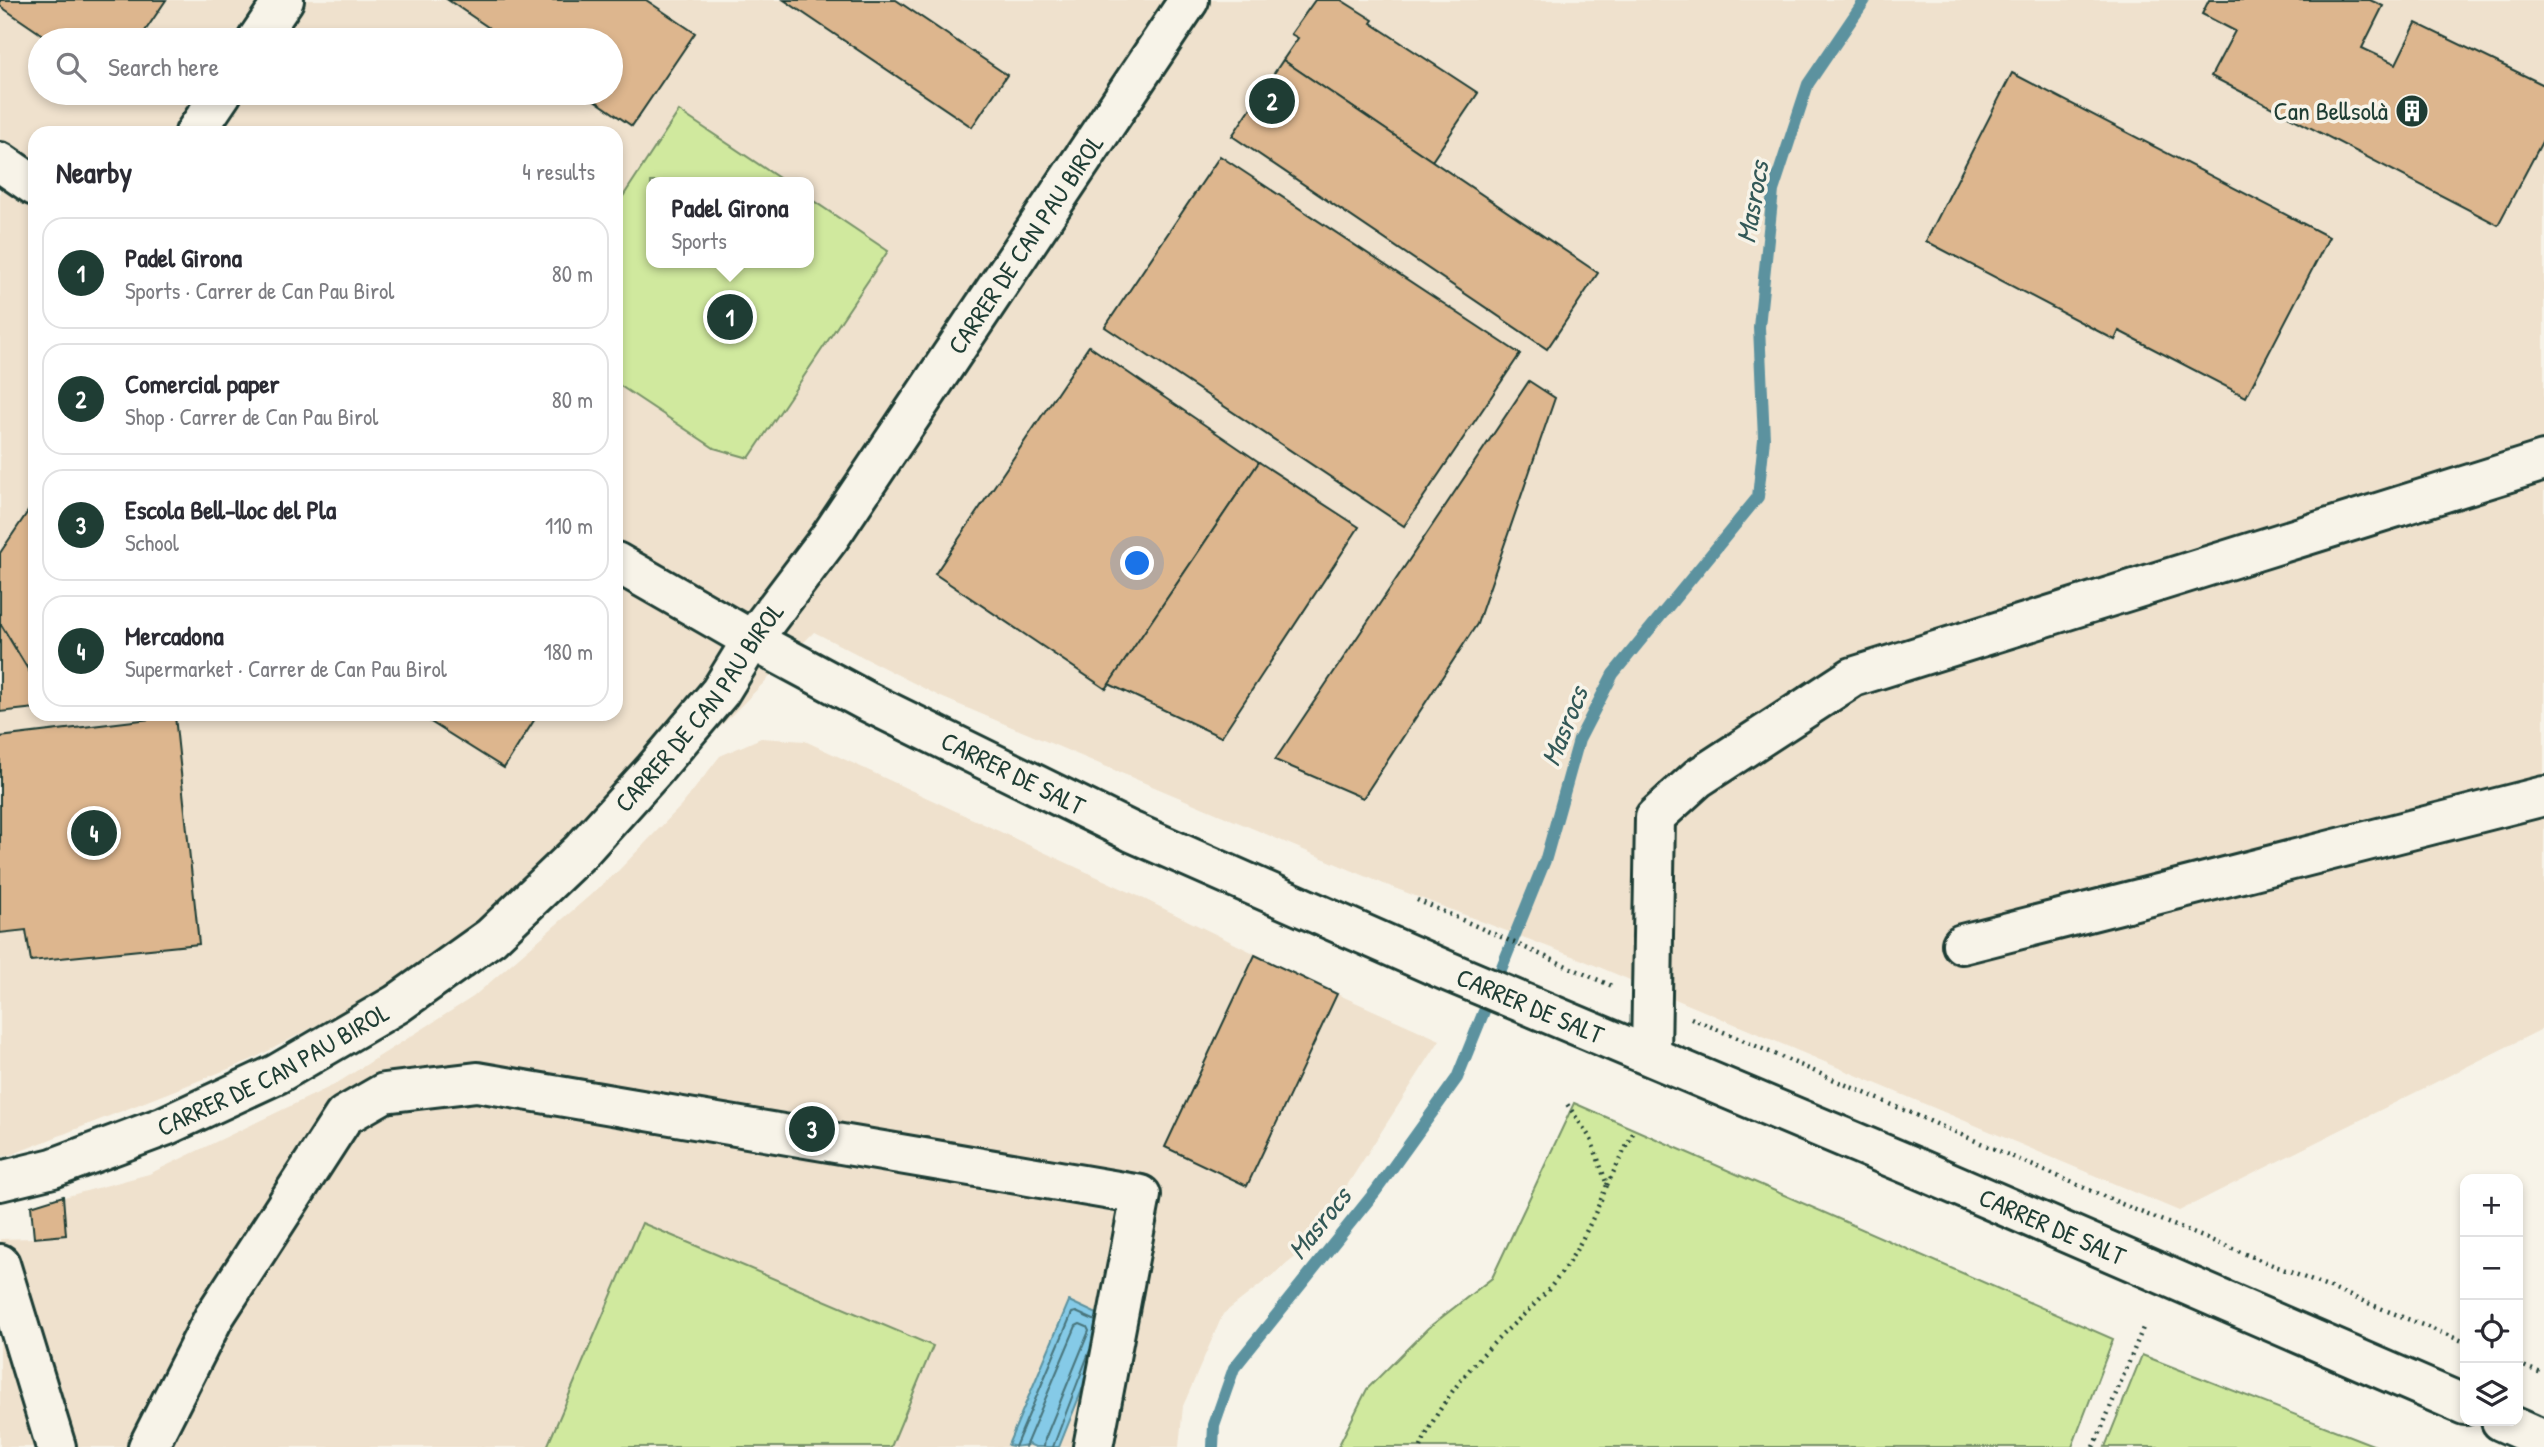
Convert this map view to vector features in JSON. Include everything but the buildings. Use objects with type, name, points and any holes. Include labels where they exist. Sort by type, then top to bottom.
[{"type":"street","points":[[265,28],[284,0]]},
{"type":"street","name":"CARRER DE CAN PAU BIROL","points":[[0,1181],[53,1168],[165,1126],[276,1074],[397,1004],[492,937],[581,851],[720,692],[752,640],[830,537],[1189,0]]},
{"type":"street","points":[[200,126],[214,105]]},
{"type":"street","points":[[0,162],[28,181]]},
{"type":"street","points":[[1651,1055],[1655,817],[1698,778],[1853,677],[2544,461]]},
{"type":"street","name":"CARRER DE SALT","points":[[623,566],[866,701],[1132,832],[1447,971],[1651,1055],[2460,1403]]},
{"type":"street","points":[[1962,944],[2544,796]]},
{"type":"street","points":[[148,1447],[214,1317],[344,1116],[384,1093],[477,1083],[1141,1195],[1093,1447]]},
{"type":"street","points":[[0,1264],[56,1447]]},
{"type":"street","points":[[2512,1426],[2544,1440]]},
{"type":"path","name":"CARRER DE SALT","points":[[1417,900],[2138,1211],[2460,1340]]},
{"type":"path","points":[[1567,1104],[1591,1139],[1607,1185]]},
{"type":"path","points":[[1421,1447],[1433,1419],[1454,1390],[1497,1339],[1552,1285],[1583,1238],[1634,1131]]},
{"type":"path","points":[[2094,1447],[2143,1328]]},
{"type":"path","points":[[2523,1366],[2544,1374]]},
{"type":"shaded area","points":[[0,0],[2544,0],[2544,1028],[2179,1211],[1580,959],[1384,884],[941,697],[814,632],[710,737],[454,953],[251,1060],[0,1157]]},
{"type":"shaded area","points":[[761,738],[805,741],[1136,895],[1337,994],[1440,1040],[1307,1248],[1223,1314],[1183,1406],[1179,1447],[0,1447],[0,1239],[34,1238],[31,1206],[149,1174],[334,1085],[473,997],[618,871],[682,805],[720,756]]},
{"type":"green space","points":[[679,111],[778,177],[646,177],[646,268],[814,268],[814,201],[888,251],[749,458],[714,448],[623,388],[623,196]]},
{"type":"green space","points":[[1574,1103],[2113,1339],[2072,1447],[1338,1447],[1367,1389],[1428,1328],[1492,1278]]},
{"type":"green space","points":[[642,1223],[933,1346],[891,1447],[547,1447]]},
{"type":"green space","points":[[2142,1355],[2378,1447],[2105,1447]]},
{"type":"water","points":[[1069,1301],[1110,1320],[1059,1447],[1008,1445]]},
{"type":"waterway","name":"Masrocs","points":[[1213,1447],[1214,1425],[1234,1368],[1375,1192],[1457,1078],[1546,858],[1579,740],[1613,674],[1758,497],[1764,439],[1759,327],[1773,191],[1808,84],[1865,0]]},
{"type":"place","name":"Comercial paper","points":[[1272,101]]},
{"type":"place","name":"Can Bellsolà","points":[[2412,111]]},
{"type":"place","name":"Padel Girona","points":[[730,317]]},
{"type":"place","name":"Mercadona","points":[[94,833]]},
{"type":"place","name":"Escola Bell-lloc del Pla","points":[[812,1129]]}]
